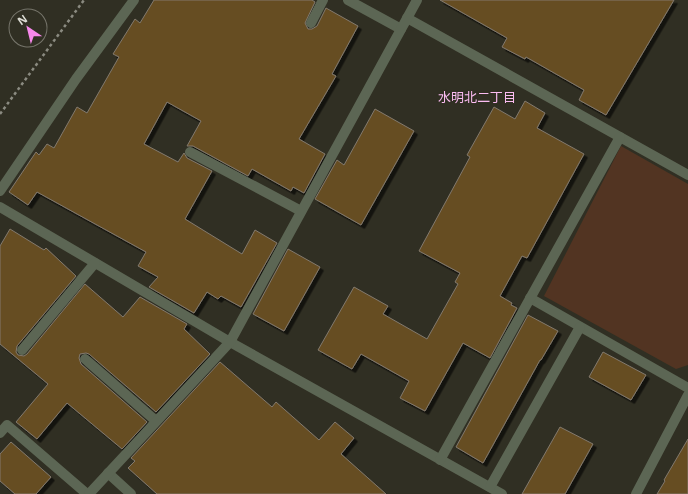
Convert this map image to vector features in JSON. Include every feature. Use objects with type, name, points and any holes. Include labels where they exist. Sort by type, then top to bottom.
[{"type":"street","points":[[0,191],[76,79],[134,0]]},
{"type":"street","points":[[310,22],[323,0]]},
{"type":"street","points":[[348,0],[401,29]]},
{"type":"street","points":[[0,433],[6,425],[88,494],[230,342],[417,0]]},
{"type":"street","points":[[407,18],[688,175]]},
{"type":"street","points":[[440,460],[620,137]]},
{"type":"street","points":[[190,152],[301,211]]},
{"type":"street","points":[[0,207],[230,342],[502,494]]},
{"type":"street","points":[[22,350],[95,263]]},
{"type":"street","points":[[530,298],[688,388]]},
{"type":"street","points":[[490,487],[580,327]]},
{"type":"street","points":[[85,359],[156,422]]},
{"type":"street","points":[[636,494],[688,395]]},
{"type":"street","points":[[108,473],[131,494]]},
{"type":"path","points":[[0,114],[84,0]]},
{"type":"shaded area","points":[[621,146],[688,184],[688,365],[676,369],[544,296]]},
{"type":"building","points":[[154,0],[312,0],[315,2],[305,23],[308,29],[312,29],[317,26],[326,8],[358,26],[332,74],[336,76],[299,139],[325,154],[304,193],[293,187],[291,191],[252,169],[248,176],[193,146],[187,146],[201,121],[167,102],[144,144],[178,162],[184,153],[187,158],[212,171],[185,219],[242,254],[255,230],[277,243],[241,307],[221,296],[218,299],[207,292],[194,313],[149,287],[158,277],[138,266],[146,252],[37,192],[28,205],[9,192],[36,152],[39,155],[47,144],[54,148],[77,107],[87,113],[119,57],[113,54],[135,19],[140,23]]},
{"type":"building","points":[[440,0],[674,0],[606,115],[579,100],[584,90],[526,57],[525,59],[502,47],[507,38]]},
{"type":"building","points":[[525,101],[545,113],[537,128],[584,154],[527,258],[522,256],[500,296],[512,303],[511,305],[517,308],[490,358],[463,343],[425,411],[400,398],[409,381],[361,354],[352,369],[318,350],[354,287],[388,306],[383,314],[427,339],[458,284],[455,282],[460,273],[419,251],[470,157],[467,155],[494,107],[515,119]]},
{"type":"building","points":[[375,109],[414,131],[361,225],[315,199],[337,160],[344,165]]},
{"type":"building","points":[[10,229],[44,250],[46,248],[76,276],[17,346],[16,352],[18,355],[24,356],[27,354],[85,284],[123,317],[140,297],[187,324],[184,329],[210,354],[156,412],[89,354],[80,354],[79,358],[81,364],[147,422],[122,449],[67,403],[37,439],[16,422],[48,384],[0,344],[0,246]]},
{"type":"building","points":[[288,249],[320,267],[284,331],[253,314]]},
{"type":"building","points":[[528,315],[558,331],[540,360],[483,463],[456,447]]},
{"type":"building","points":[[603,352],[646,375],[631,400],[589,377]]},
{"type":"building","points":[[220,362],[272,407],[276,402],[319,440],[335,422],[354,438],[341,454],[386,494],[157,494],[128,468],[135,461],[131,458]]},
{"type":"building","points":[[560,427],[593,444],[565,494],[522,494]]},
{"type":"building","points":[[688,439],[688,494],[657,494],[665,481],[664,480]]},
{"type":"building","points":[[11,442],[51,477],[36,494],[15,494],[0,481],[0,454]]},
{"type":"district","name":"水明北二丁目","points":[[477,97]]}]
